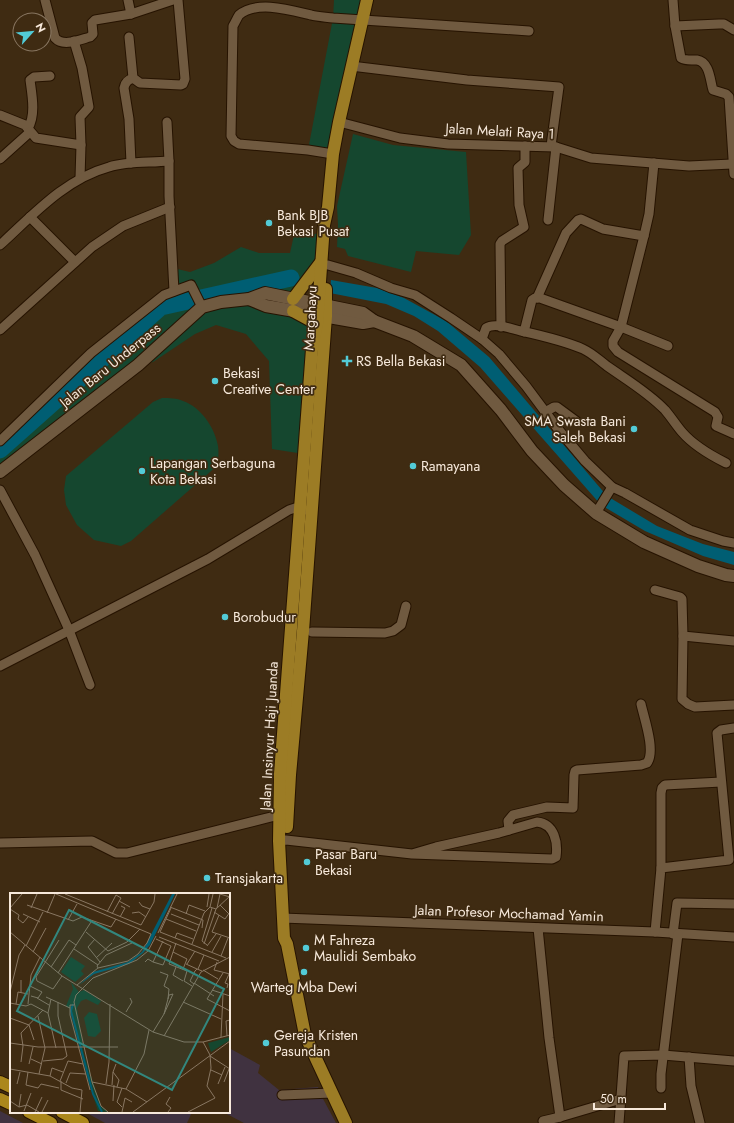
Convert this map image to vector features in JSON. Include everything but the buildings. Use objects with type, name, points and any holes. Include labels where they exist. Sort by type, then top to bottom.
[{"type":"highway","points":[[0,1082],[10,1087]]},
{"type":"highway","points":[[0,1099],[10,1104]]},
{"type":"highway","points":[[31,1113],[51,1123]]},
{"type":"highway","points":[[64,1113],[83,1123]]},
{"type":"main road","points":[[328,207],[331,227],[325,263],[293,305],[325,312],[325,263],[324,225],[328,207],[333,154],[351,66],[367,0]]},
{"type":"main road","name":"Jalan Insinyur Haji Juanda","points":[[292,687],[294,579],[312,349],[325,312]]},
{"type":"main road","name":"Margahayu","points":[[311,529],[325,312]]},
{"type":"main road","name":"Jalan Insinyur Haji Juanda","points":[[311,529],[307,580],[292,687],[285,774],[283,840],[285,918],[284,938],[287,944],[306,1035],[346,1123]]},
{"type":"main road","points":[[294,579],[307,580]]},
{"type":"main road","name":"Jalan Insinyur Haji Juanda","points":[[283,840],[279,815],[285,774]]},
{"type":"street","points":[[45,0],[55,38],[59,42],[74,41],[90,37],[93,34],[92,23],[95,20],[131,14],[173,0]]},
{"type":"street","points":[[128,0],[131,14]]},
{"type":"street","points":[[129,37],[134,78],[140,83],[183,84],[185,79],[178,0]]},
{"type":"street","points":[[673,0],[675,26],[681,58],[684,60],[699,61],[703,63],[708,71],[713,90],[729,96],[734,171]]},
{"type":"street","points":[[333,154],[308,150],[239,144],[234,141],[231,136],[233,26],[239,15],[251,7],[269,5],[281,6],[312,16],[333,18],[528,31]]},
{"type":"street","points":[[675,26],[724,24],[734,30]]},
{"type":"street","points":[[74,41],[82,68],[89,107],[80,117],[80,178]]},
{"type":"street","points":[[351,66],[467,80],[559,87],[548,220]]},
{"type":"street","points":[[0,159],[29,130],[32,115],[30,80],[34,77],[50,76]]},
{"type":"street","points":[[131,163],[129,119],[124,88],[125,84],[129,80],[134,78]]},
{"type":"street","points":[[0,115],[25,125],[36,138],[81,146]]},
{"type":"street","points":[[167,122],[174,291]]},
{"type":"street","name":"Jalan Melati Raya 1","points":[[339,122],[400,138],[448,144],[553,146],[591,158],[734,171]]},
{"type":"street","points":[[501,327],[500,244],[524,226],[519,205],[518,168],[525,162],[525,146]]},
{"type":"street","points":[[0,245],[61,191],[80,178],[108,167],[131,163],[169,161]]},
{"type":"street","points":[[654,163],[649,214],[621,326],[613,346],[715,412],[718,417],[716,426],[734,434]]},
{"type":"street","points":[[0,330],[92,247],[123,226],[170,207]]},
{"type":"street","points":[[30,217],[74,262]]},
{"type":"street","points":[[524,332],[532,300],[537,298],[566,233],[578,220],[582,219],[604,229],[644,236]]},
{"type":"street","points":[[325,263],[356,273],[391,288],[415,295],[430,303],[482,339],[499,354],[585,461],[612,487],[690,530],[734,543]]},
{"type":"street","points":[[0,441],[91,353],[164,295],[191,285],[202,307]]},
{"type":"street","name":"Jalan Baru Underpass","points":[[0,472],[138,366],[202,307],[221,302],[250,299],[265,293],[293,305],[325,312],[362,323],[374,321],[413,336],[461,365],[501,410],[532,451],[564,485],[596,513]]},
{"type":"street","points":[[537,298],[621,326],[668,346]]},
{"type":"street","points":[[482,339],[484,330],[488,327],[495,326],[572,345],[592,354],[653,399],[665,410],[681,431],[694,444],[726,463]]},
{"type":"street","points":[[545,412],[556,407],[576,421]]},
{"type":"street","points":[[612,487],[596,513],[644,542],[698,566],[734,576]]},
{"type":"street","points":[[0,490],[35,555],[69,630],[90,685]]},
{"type":"street","points":[[0,666],[208,559],[290,510],[295,508],[312,510]]},
{"type":"street","points":[[655,590],[679,596],[682,599],[682,699],[688,704],[696,707],[734,705]]},
{"type":"street","points":[[312,632],[389,632],[401,625],[406,606]]},
{"type":"street","points":[[683,636],[734,641]]},
{"type":"street","points":[[509,830],[508,821],[513,815],[547,807],[573,808],[574,775],[575,771],[577,770],[641,765],[647,763],[650,757],[650,744],[641,704]]},
{"type":"street","points":[[661,868],[729,860],[730,828],[721,782],[717,733],[721,730],[734,728]]},
{"type":"street","points":[[655,932],[661,868],[662,788],[666,785],[721,782]]},
{"type":"street","points":[[0,844],[92,841],[116,852],[127,853],[279,815]]},
{"type":"street","points":[[283,840],[412,854],[552,859],[556,857],[556,841],[551,830],[545,824],[537,822],[412,854]]},
{"type":"street","points":[[661,1088],[663,1055],[676,934],[677,903],[734,904]]},
{"type":"street","name":"Jalan Profesor Mochamad Yamin","points":[[285,918],[655,932],[734,937]]},
{"type":"street","points":[[538,928],[549,1038],[560,1117]]},
{"type":"street","points":[[620,1123],[624,1056],[663,1055],[734,1061]]},
{"type":"street","points":[[689,1057],[691,1086],[700,1123]]},
{"type":"street","points":[[282,1095],[332,1093]]},
{"type":"street","points":[[544,1123],[544,1121],[621,1099]]},
{"type":"shaded area","points":[[230,1049],[260,1065],[258,1073],[279,1090],[318,1087],[336,1123],[244,1123],[225,1113],[230,1113]]},
{"type":"shaded area","points":[[0,1111],[23,1123],[0,1123]]},
{"type":"shaded area","points":[[87,1113],[192,1113],[187,1123],[105,1123]]},
{"type":"green space","points":[[334,0],[367,0],[333,154],[308,150],[333,18]]},
{"type":"green space","points":[[353,134],[393,145],[466,152],[471,235],[459,255],[416,251],[411,272],[348,256],[345,249],[337,247],[337,206]]},
{"type":"green space","points":[[324,225],[321,261],[293,299],[317,324],[304,454],[272,449],[269,361],[246,334],[216,325],[195,334],[153,362],[138,365],[0,472],[0,441],[91,353],[174,291],[173,268],[190,272],[214,263],[241,247],[259,253],[290,253],[294,235],[316,234]]},
{"type":"green space","name":"Lapangan Serbaguna Kota Bekasi","points":[[162,398],[178,399],[190,404],[201,413],[214,432],[218,448],[218,465],[131,541],[121,546],[94,540],[77,525],[66,505],[64,490],[66,476],[153,402]]},
{"type":"water","points":[[331,280],[377,288],[404,298],[446,321],[489,357],[607,496],[657,526],[703,544],[734,552],[734,565],[703,556],[645,531],[601,505],[480,367],[438,331],[414,316],[386,304],[330,293]]},
{"type":"waterway","points":[[0,450],[161,307],[291,278]]},
{"type":"place","name":"Bank BJB Bekasi Pusat","points":[[269,223]]},
{"type":"place","name":"RS Bella Bekasi","points":[[347,361]]},
{"type":"place","name":"Bekasi Creative Center","points":[[215,381]]},
{"type":"place","name":"SMA Swasta Bani Saleh Bekasi","points":[[634,429]]},
{"type":"place","name":"Ramayana","points":[[413,466]]},
{"type":"place","name":"Lapangan Serbaguna Kota Bekasi","points":[[142,471]]},
{"type":"place","name":"Borobudur","points":[[225,617]]},
{"type":"place","name":"Pasar Baru Bekasi","points":[[307,862]]},
{"type":"place","name":"Transjakarta","points":[[207,878]]},
{"type":"place","name":"M Fahreza Maulidi Sembako","points":[[306,948]]},
{"type":"place","name":"Warteg Mba Dewi","points":[[304,972]]},
{"type":"place","name":"Gereja Kristen Pasundan","points":[[266,1043]]}]
